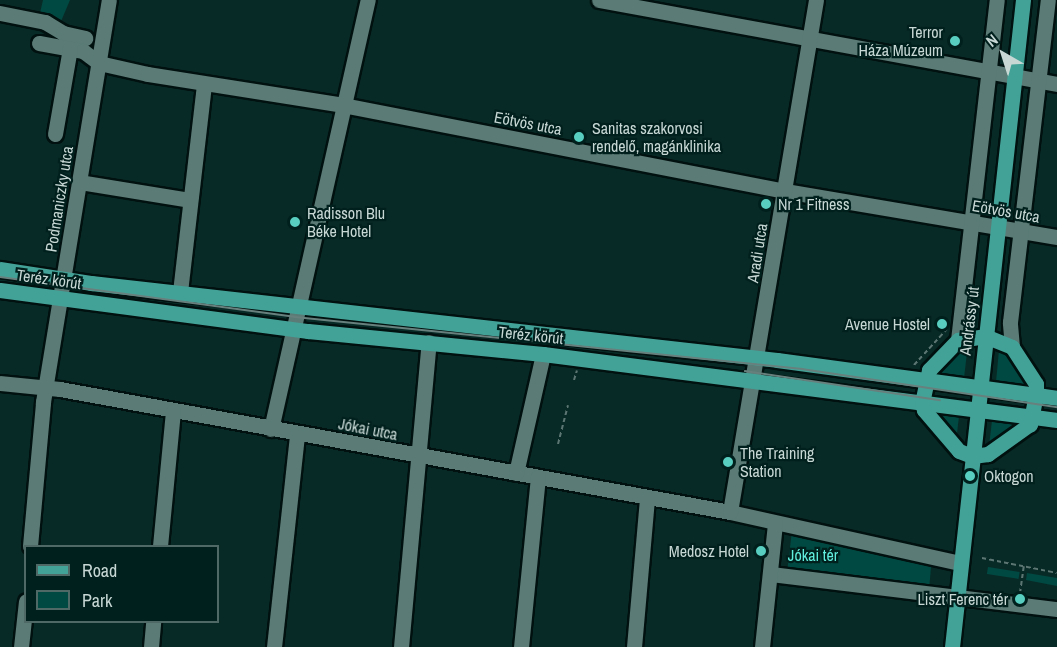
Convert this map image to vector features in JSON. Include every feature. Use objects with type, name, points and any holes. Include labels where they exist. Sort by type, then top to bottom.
[{"type":"main road","name":"Andrássy út","points":[[952,647],[1023,0]]},
{"type":"main road","name":"Teréz körút","points":[[0,269],[65,279],[758,357],[1057,398]]},
{"type":"main road","name":"Teréz körút","points":[[0,290],[61,300],[292,329],[543,354],[1057,420]]},
{"type":"main road","points":[[985,336],[1012,347],[1036,384],[1036,394],[1030,424],[988,454],[972,456],[958,451],[924,410],[922,403],[925,380],[929,370],[958,340],[985,336]]},
{"type":"street","name":"Podmaniczky utca","points":[[30,545],[47,387],[108,0]]},
{"type":"street","points":[[271,429],[297,305],[368,0]]},
{"type":"street","points":[[599,0],[809,39],[990,69],[1057,84]]},
{"type":"street","name":"Aradi utca","points":[[730,512],[758,357],[816,0]]},
{"type":"street","name":"Andrássy út","points":[[958,340],[998,0]]},
{"type":"street","points":[[1012,347],[1010,322],[1048,0]]},
{"type":"street","points":[[0,13],[45,22],[63,33],[85,38]]},
{"type":"street","name":"Eötvös utca","points":[[39,43],[83,51],[99,63],[204,84],[343,105],[785,191],[1057,237]]},
{"type":"street","points":[[55,134],[70,48]]},
{"type":"street","points":[[180,292],[204,84]]},
{"type":"street","points":[[80,182],[190,200]]},
{"type":"street","points":[[401,647],[429,342]]},
{"type":"street","points":[[516,473],[543,354]]},
{"type":"street","name":"Jókai utca","points":[[0,383],[47,387],[647,499],[730,512]]},
{"type":"street","points":[[160,545],[173,412]]},
{"type":"street","points":[[274,647],[297,434]]},
{"type":"street","points":[[521,647],[538,477]]},
{"type":"street","points":[[633,647],[647,499]]},
{"type":"street","points":[[730,512],[775,524],[960,563]]},
{"type":"street","points":[[762,647],[775,524]]},
{"type":"street","points":[[771,574],[1057,609]]},
{"type":"street","points":[[21,647],[24,619]]},
{"type":"street","points":[[151,647],[153,623]]},
{"type":"path","points":[[913,367],[948,327]]},
{"type":"path","points":[[558,444],[568,405]]},
{"type":"path","points":[[982,558],[1057,573]]},
{"type":"path","points":[[1018,604],[1024,566]]},
{"type":"green space","points":[[43,0],[70,0],[59,26],[38,22]]},
{"type":"green space","points":[[968,344],[964,378],[933,375],[953,351]]},
{"type":"green space","points":[[999,350],[1008,353],[1027,385],[996,382]]},
{"type":"green space","points":[[932,413],[959,416],[956,442]]},
{"type":"green space","points":[[992,421],[1020,423],[989,446]]},
{"type":"green space","name":"Jókai tér","points":[[792,531],[932,556],[929,590],[787,572]]},
{"type":"green space","points":[[988,567],[1020,572],[1019,579],[987,574]]},
{"type":"green space","points":[[1027,573],[1057,578],[1057,586],[1026,580]]},
{"type":"tram line","points":[[0,277],[295,317],[802,369],[1057,407]]},
{"type":"tram line","points":[[745,371],[940,400]]},
{"type":"place","name":"Terror Háza Múzeum","points":[[955,41]]},
{"type":"place","name":"Sanitas szakorvosi rendelő, magánklinika","points":[[579,137]]},
{"type":"place","name":"Nr 1 Fitness","points":[[766,204]]},
{"type":"place","name":"Radisson Blu Béke Hotel","points":[[295,222]]},
{"type":"place","name":"Avenue Hostel","points":[[942,324]]},
{"type":"place","name":"The Training Station","points":[[728,462]]},
{"type":"place","name":"Oktogon","points":[[970,476]]},
{"type":"place","name":"Medosz Hotel","points":[[761,551]]},
{"type":"place","name":"Liszt Ferenc tér","points":[[1020,599]]}]
